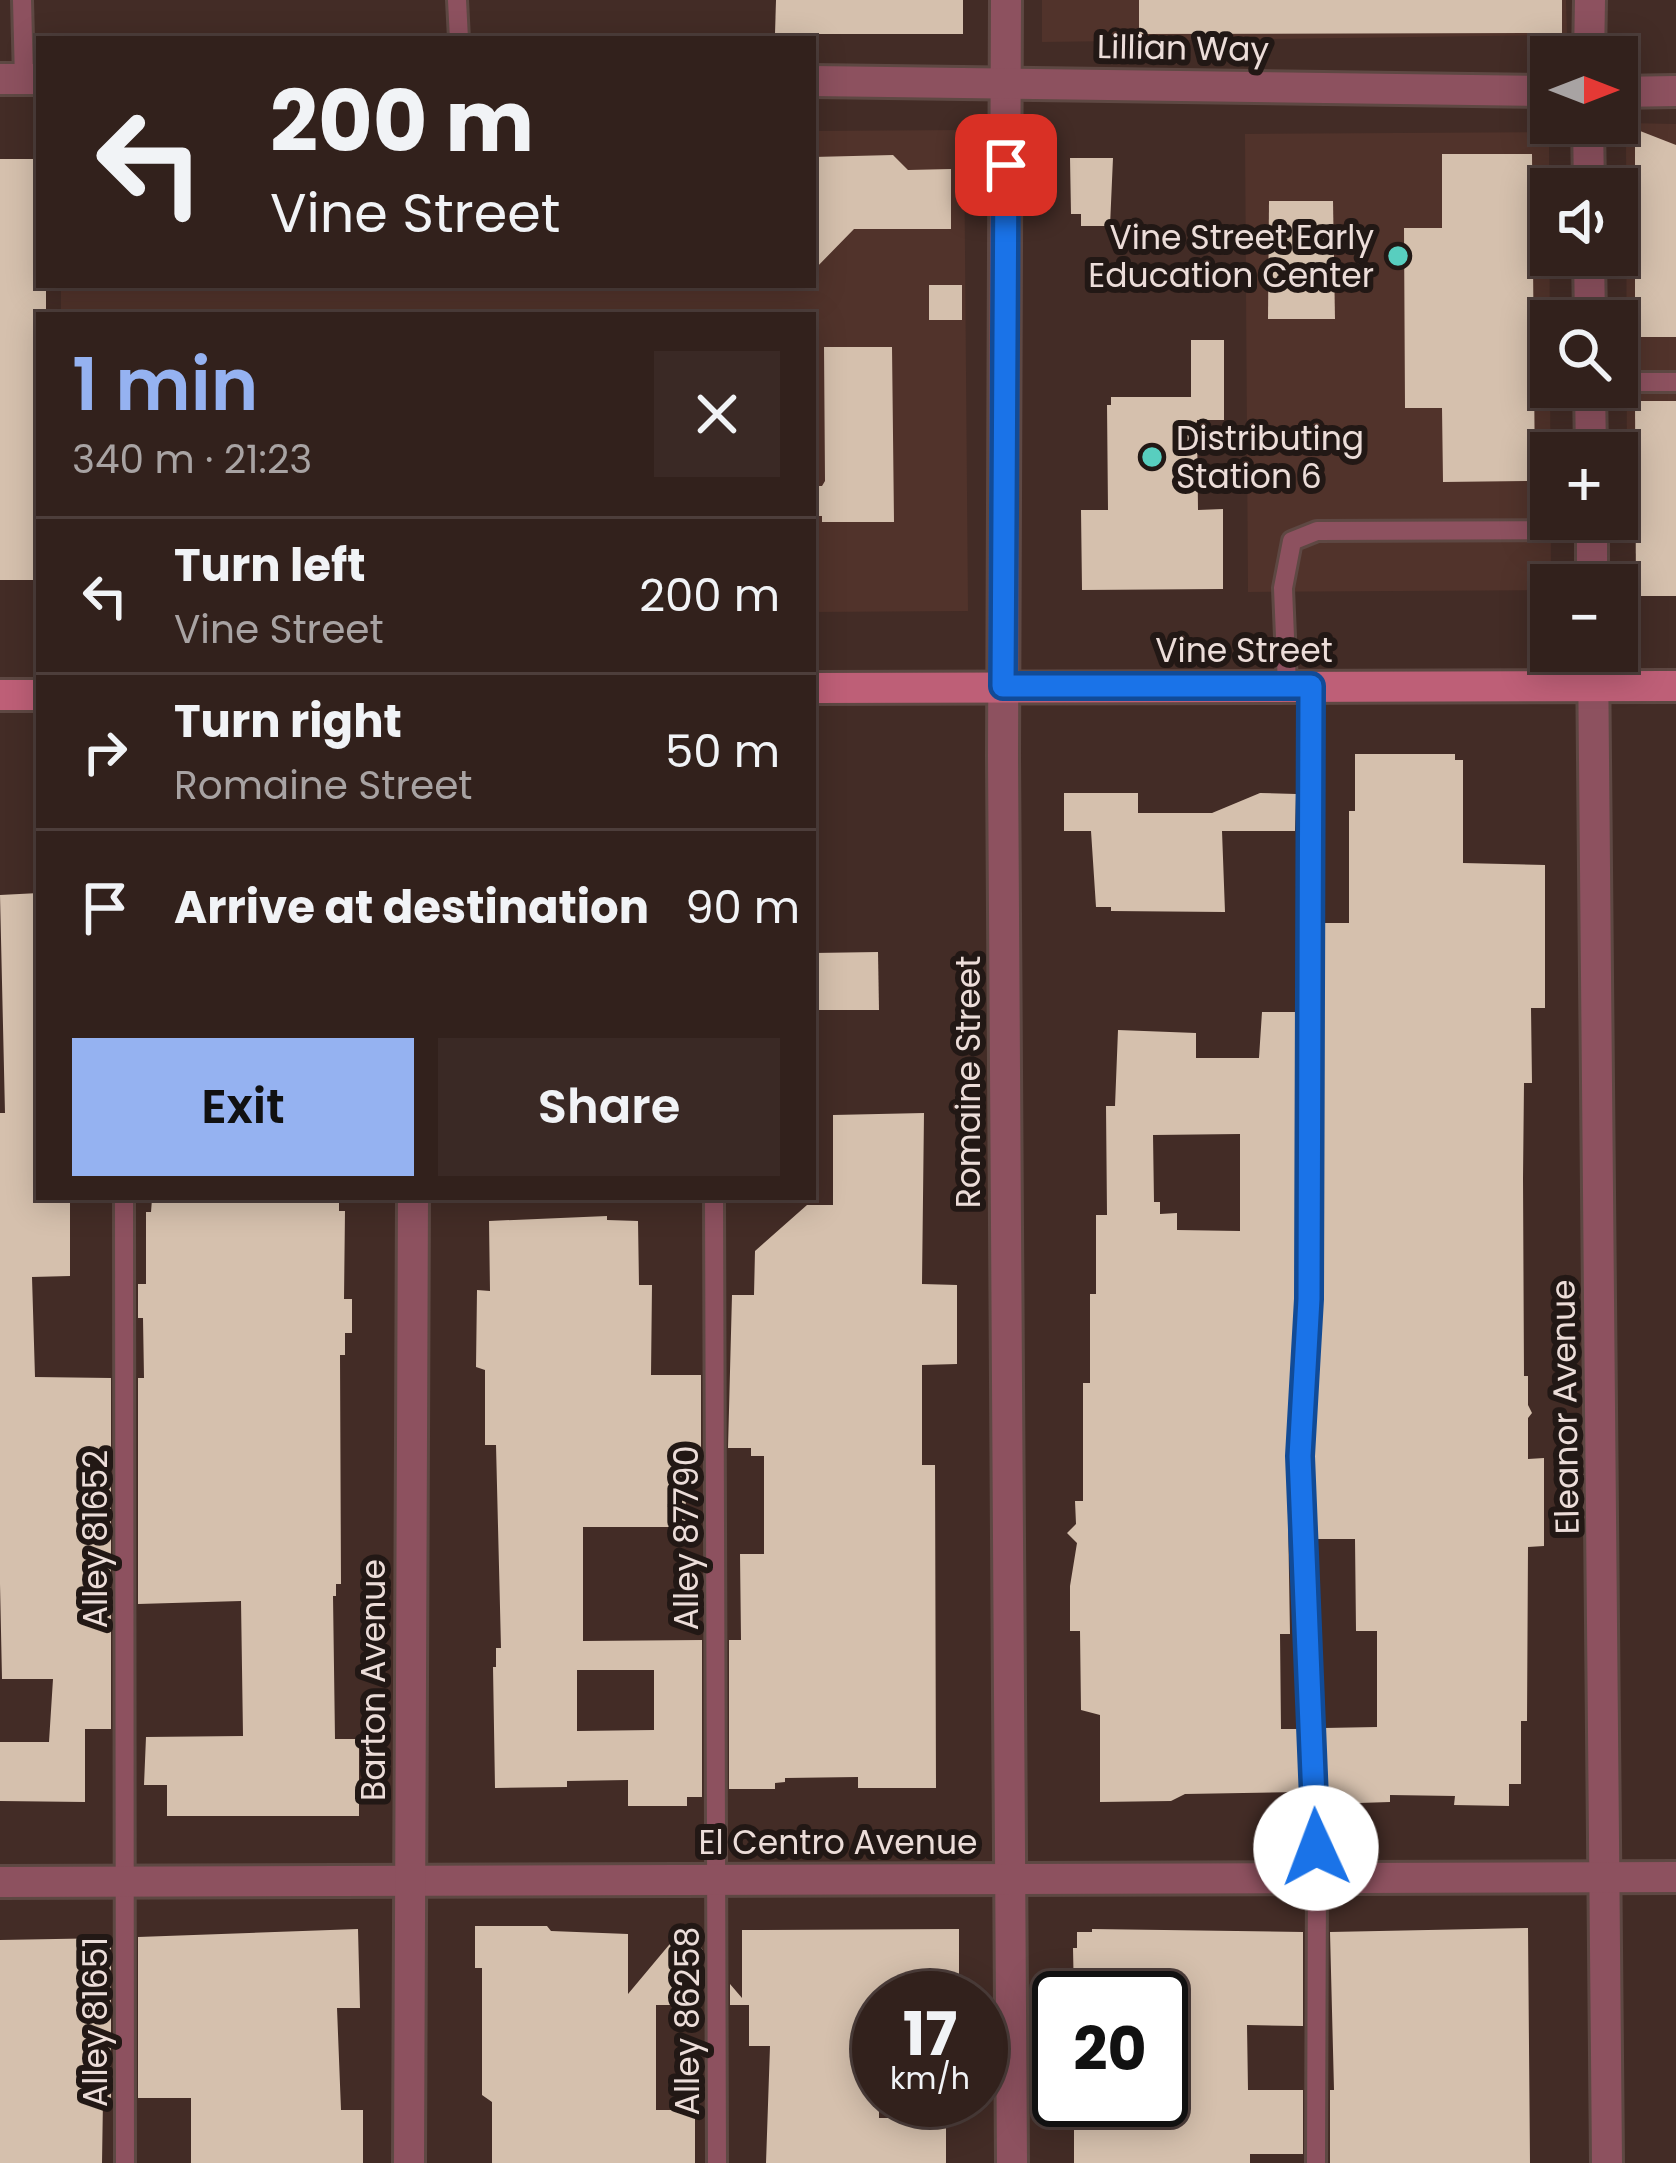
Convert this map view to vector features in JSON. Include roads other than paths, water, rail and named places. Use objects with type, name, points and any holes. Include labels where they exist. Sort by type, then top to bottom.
[{"type":"main road","name":"Vine Street","points":[[816,688],[1676,686]]},
{"type":"main road","points":[[0,695],[36,695]]},
{"type":"street","name":"Romaine Street","points":[[1006,0],[1003,686],[1012,2163]]},
{"type":"street","points":[[1589,36],[1590,0]]},
{"type":"street","name":"Lillian Way","points":[[816,80],[1530,92]]},
{"type":"street","points":[[1638,92],[1676,91]]},
{"type":"street","name":"Eleanor Avenue","points":[[1593,672],[1607,2163]]},
{"type":"street","name":"Barton Avenue","points":[[409,2163],[413,1200]]},
{"type":"street","name":"El Centro Avenue","points":[[0,1882],[1676,1877]]},
{"type":"lane","points":[[21,79],[22,0]]},
{"type":"lane","points":[[457,0],[459,36]]},
{"type":"lane","points":[[1638,382],[1676,382]]},
{"type":"lane","points":[[1316,2163],[1316,1876],[1300,1456],[1309,1299],[1299,686],[1282,589],[1292,541],[1317,531],[1530,526]]},
{"type":"lane","name":"Alley 81652","points":[[124,1200],[126,1881]]},
{"type":"lane","name":"Alley 87790","points":[[713,1200],[717,1879]]},
{"type":"lane","name":"Alley 86258","points":[[717,1879],[717,2163]]},
{"type":"lane","name":"Alley 81651","points":[[125,2163],[126,1881]]},
{"type":"place","name":"Vine Street Early Education Center","points":[[1398,256]]},
{"type":"place","name":"Distributing Station 6","points":[[1152,457]]}]
